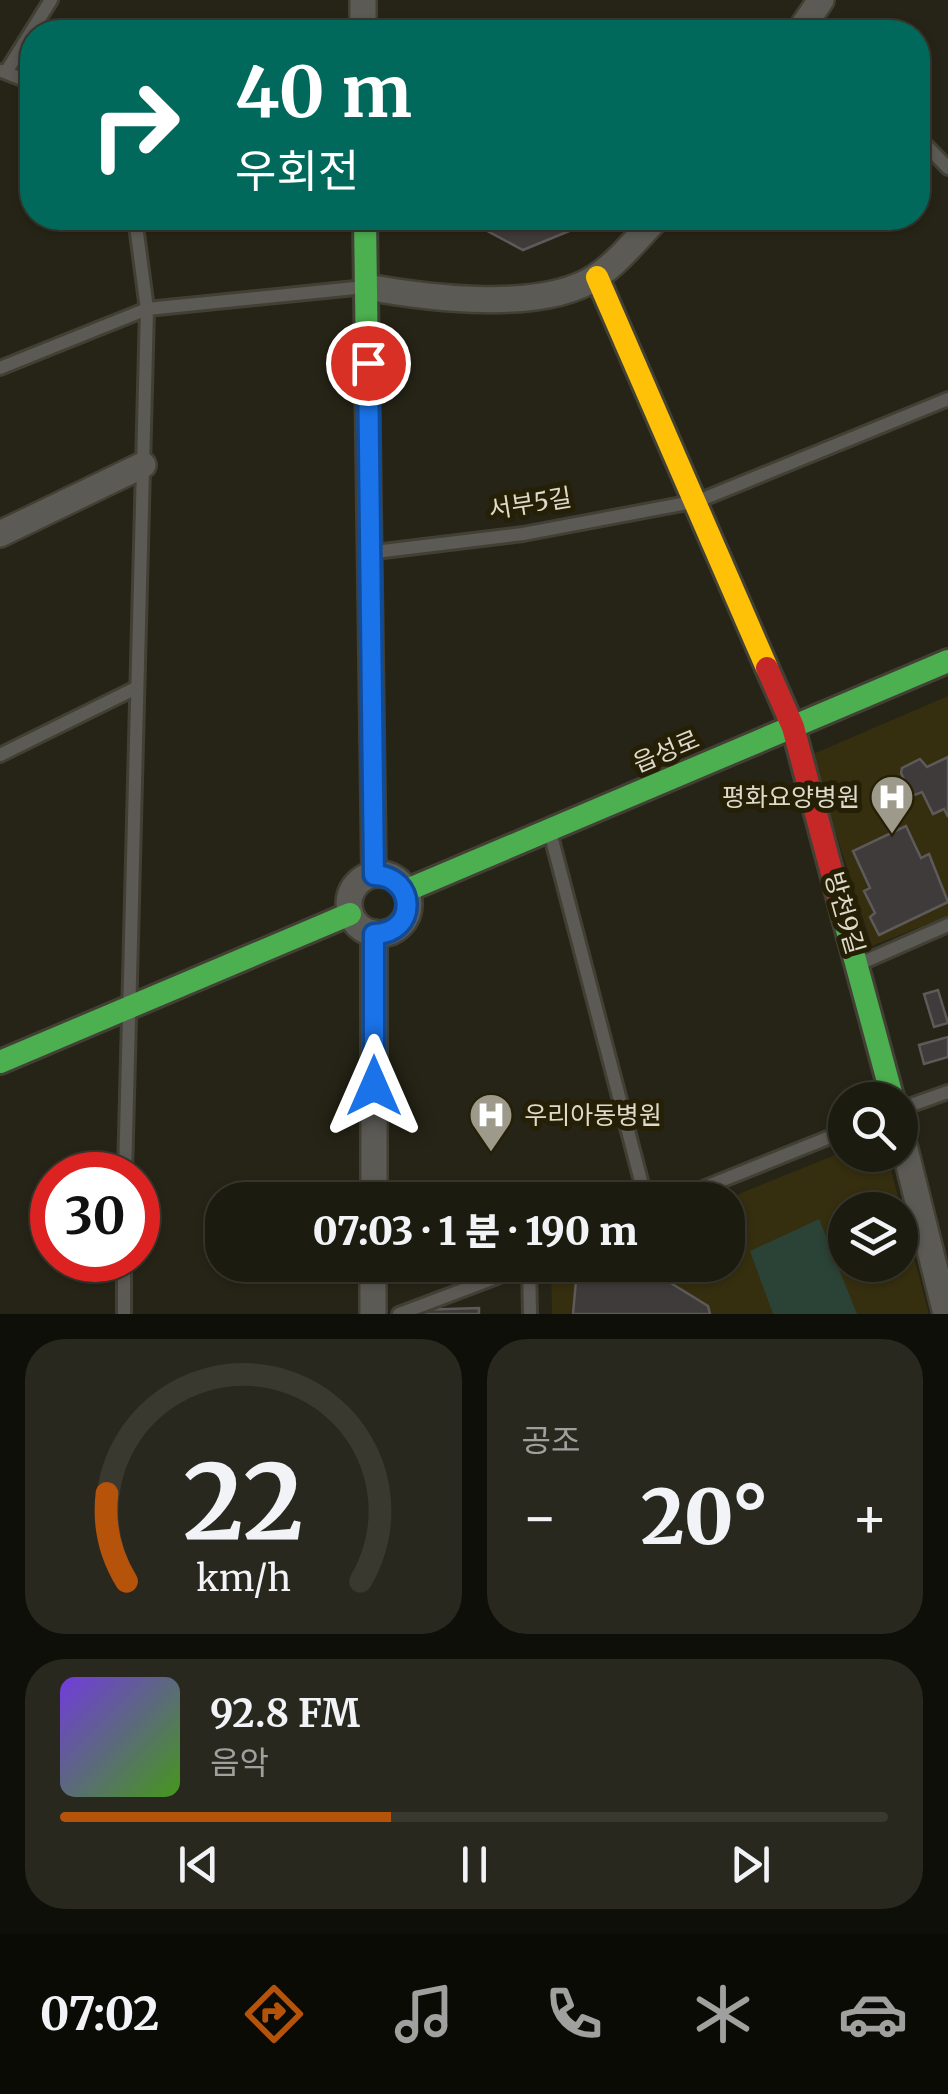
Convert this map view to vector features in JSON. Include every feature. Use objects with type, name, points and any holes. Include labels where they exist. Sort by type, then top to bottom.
[{"type":"street","points":[[361,230],[367,287],[374,875]]},
{"type":"street","points":[[367,287],[412,295],[515,300],[597,277],[645,230]]},
{"type":"street","points":[[597,277],[793,727]]},
{"type":"street","points":[[0,534],[142,465]]},
{"type":"street","name":"읍성로","points":[[404,891],[948,661]]},
{"type":"street","name":"방천9길","points":[[793,727],[888,1082]]},
{"type":"street","points":[[374,875],[395,880],[404,891],[408,904],[403,922],[388,933],[374,934],[360,928],[350,914],[352,891],[374,875]]},
{"type":"street","points":[[0,1062],[350,914]]},
{"type":"street","points":[[374,934],[374,1182]]},
{"type":"street","points":[[914,1172],[938,1246],[946,1314]]},
{"type":"street","points":[[373,1314],[374,1282]]},
{"type":"lane","points":[[3,71],[20,46]]},
{"type":"lane","points":[[930,149],[948,168]]},
{"type":"lane","points":[[125,1152],[147,309],[136,230]]},
{"type":"lane","points":[[0,368],[147,309],[367,287]]},
{"type":"lane","name":"서부5길","points":[[369,552],[524,534],[698,502],[948,400]]},
{"type":"lane","points":[[0,756],[136,688]]},
{"type":"lane","points":[[550,829],[641,1182]]},
{"type":"lane","points":[[859,964],[948,925]]},
{"type":"lane","points":[[918,1102],[948,1092]]},
{"type":"lane","points":[[717,1182],[828,1137]]},
{"type":"lane","points":[[124,1282],[124,1314]]},
{"type":"lane","points":[[400,1314],[484,1282]]},
{"type":"lane","points":[[529,1282],[530,1314]]},
{"type":"shaded area","name":"평화요양병원","points":[[948,696],[948,916],[872,946],[811,755]]},
{"type":"shaded area","points":[[828,1158],[828,1172],[891,1172],[897,1192],[828,1192],[828,1282],[918,1282],[918,1272],[929,1314],[552,1314],[551,1282],[745,1282],[745,1191]]},
{"type":"green space","points":[[819,1219],[828,1242],[828,1282],[844,1282],[857,1314],[773,1314],[750,1251]]},
{"type":"building","points":[[486,230],[572,230],[523,250]]},
{"type":"building","points":[[948,757],[948,817],[944,809],[933,814],[922,792],[912,796],[901,773],[902,768],[920,759],[927,767]]},
{"type":"building","points":[[906,826],[921,858],[929,854],[948,902],[879,935],[870,917],[875,913],[864,891],[870,888],[853,851]]},
{"type":"building","points":[[938,990],[948,1023],[934,1027],[924,994]]},
{"type":"building","points":[[948,1037],[948,1057],[924,1064],[919,1045]]},
{"type":"building","points":[[576,1282],[669,1282],[708,1306],[710,1314],[573,1314]]},
{"type":"building","points":[[479,1308],[479,1314],[416,1314],[416,1310]]},
{"type":"traffic: fast","points":[[365,230],[374,875]]},
{"type":"traffic: fast","points":[[405,891],[948,661]]},
{"type":"traffic: fast","points":[[0,1062],[350,914]]},
{"type":"traffic: fast","points":[[843,915],[888,1082]]},
{"type":"traffic: slow","points":[[597,277],[767,668]]},
{"type":"traffic: jam","points":[[767,668],[793,727],[843,915]]},
{"type":"place","name":"평화요양병원","points":[[892,835]]},
{"type":"place","name":"우리아동병원","points":[[491,1153]]},
{"type":"route","points":[[368,363],[374,875],[395,880],[407,894],[408,904],[403,922],[388,933],[374,934],[374,1086]]}]
